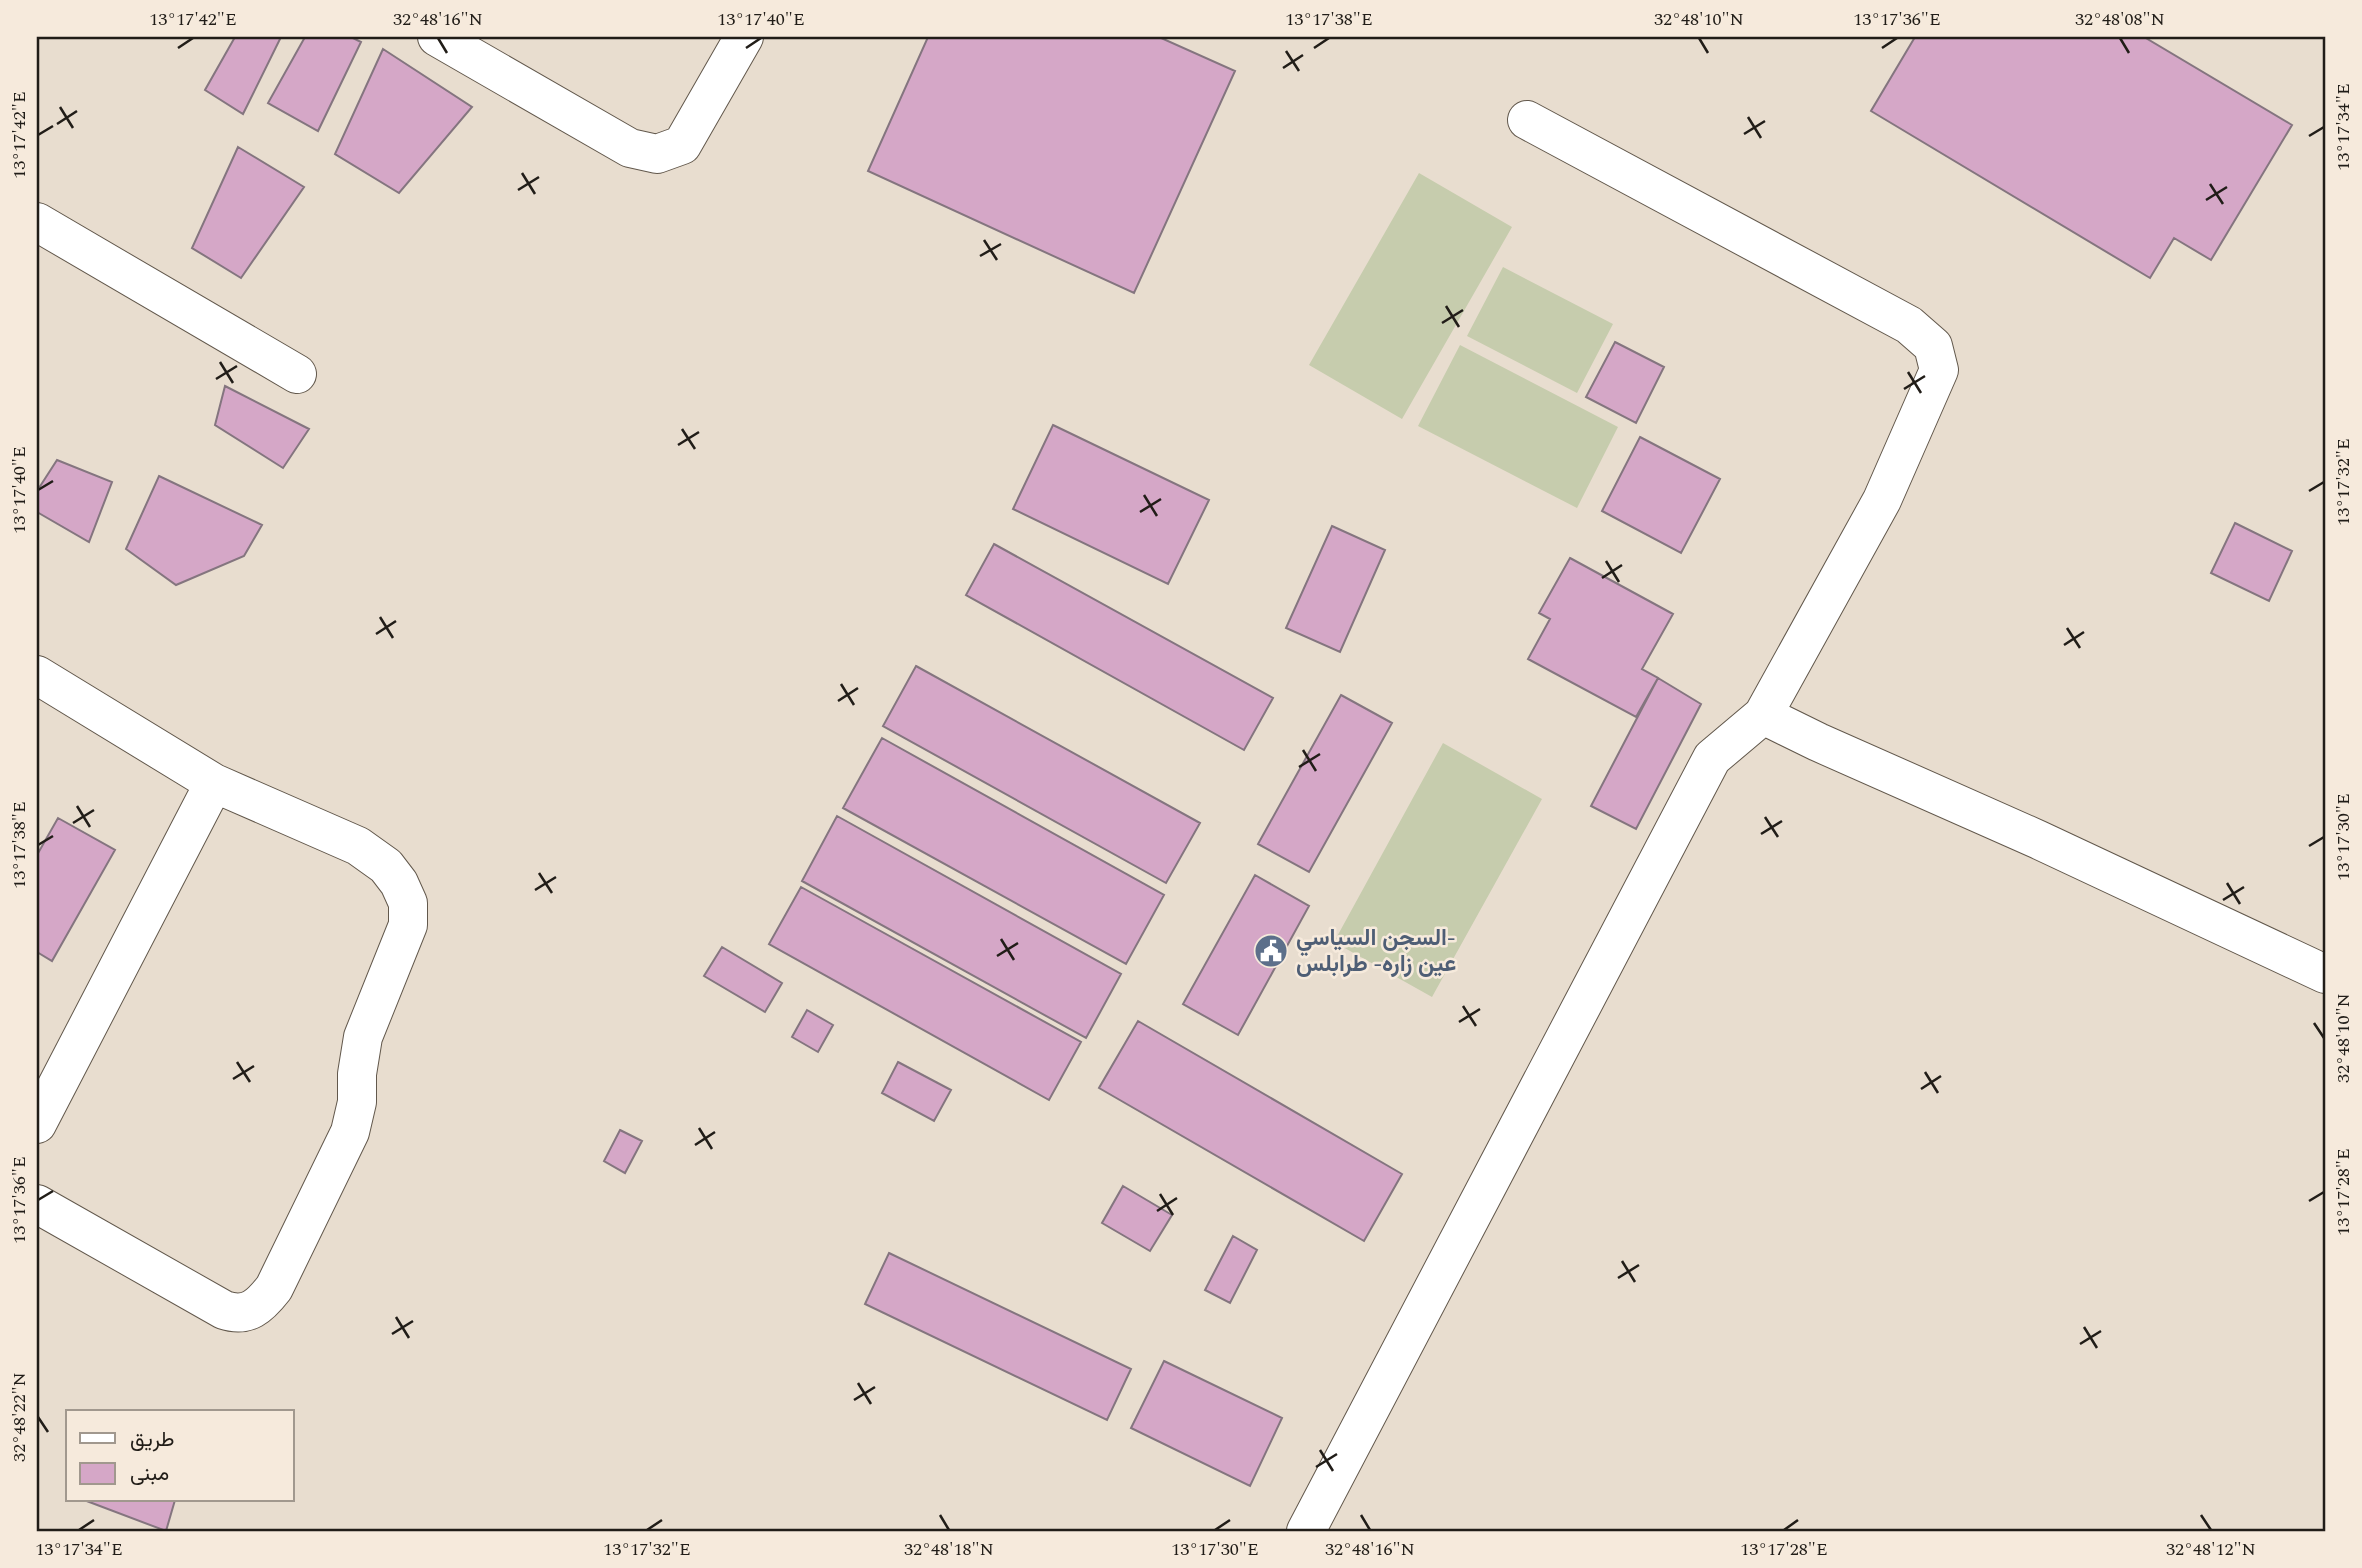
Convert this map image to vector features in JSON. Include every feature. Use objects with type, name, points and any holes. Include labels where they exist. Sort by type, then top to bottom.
[{"type":"street","points":[[437,37],[630,148],[657,154],[682,145],[744,37]]},
{"type":"street","points":[[1306,1531],[1712,758],[1763,715],[1882,500],[1939,370],[1933,346],[1909,325],[1527,121]]},
{"type":"street","points":[[37,222],[297,374]]},
{"type":"street","points":[[37,675],[214,783],[358,846],[386,866],[399,883],[408,903],[408,925],[363,1037],[350,1132],[274,1287],[260,1307],[239,1315],[206,1301],[37,1204]]},
{"type":"street","points":[[1763,715],[1818,743],[2039,839],[2325,974]]},
{"type":"street","points":[[37,1124],[214,783]]},
{"type":"green space","points":[[1419,173],[1512,227],[1402,419],[1309,365]]},
{"type":"green space","points":[[1503,267],[1613,324],[1577,393],[1467,336]]},
{"type":"green space","points":[[1460,345],[1618,427],[1577,508],[1418,426]]},
{"type":"green space","points":[[1443,743],[1542,799],[1432,997],[1334,942]]},
{"type":"building","points":[[235,37],[281,37],[243,114],[205,90]]},
{"type":"building","points":[[305,37],[351,37],[361,42],[318,131],[268,103]]},
{"type":"building","points":[[928,37],[1159,37],[1235,71],[1134,293],[868,171]]},
{"type":"building","points":[[1915,37],[2144,37],[2292,125],[2211,260],[2174,238],[2150,278],[1871,111]]},
{"type":"building","points":[[383,49],[472,107],[399,193],[335,154]]},
{"type":"building","points":[[238,147],[304,187],[241,278],[192,248]]},
{"type":"building","points":[[1615,342],[1664,367],[1636,423],[1586,397]]},
{"type":"building","points":[[225,386],[309,429],[283,468],[215,425]]},
{"type":"building","points":[[1053,425],[1209,500],[1168,584],[1013,509]]},
{"type":"building","points":[[1640,437],[1720,479],[1681,553],[1602,511]]},
{"type":"building","points":[[57,460],[112,482],[89,542],[37,512],[37,491]]},
{"type":"building","points":[[159,476],[262,525],[244,556],[176,585],[126,549]]},
{"type":"building","points":[[2235,523],[2292,551],[2269,601],[2211,573]]},
{"type":"building","points":[[1332,526],[1385,550],[1340,652],[1286,628]]},
{"type":"building","points":[[994,544],[1273,698],[1244,750],[966,595]]},
{"type":"building","points":[[1570,558],[1673,614],[1642,669],[1658,678],[1636,717],[1528,659],[1550,619],[1539,613]]},
{"type":"building","points":[[916,666],[1200,823],[1166,883],[883,726]]},
{"type":"building","points":[[1658,678],[1701,704],[1636,829],[1591,806]]},
{"type":"building","points":[[1341,695],[1392,723],[1309,872],[1258,844]]},
{"type":"building","points":[[882,738],[1164,895],[1126,964],[843,808]]},
{"type":"building","points":[[837,816],[1121,974],[1086,1038],[802,881]]},
{"type":"building","points":[[58,818],[115,850],[52,961],[37,952],[37,855]]},
{"type":"building","points":[[1255,875],[1309,906],[1238,1035],[1183,1004]]},
{"type":"building","points":[[801,887],[1081,1042],[1049,1100],[769,944]]},
{"type":"building","points":[[722,947],[782,983],[765,1012],[704,976]]},
{"type":"building","points":[[807,1010],[833,1025],[818,1052],[792,1037]]},
{"type":"building","points":[[1138,1021],[1402,1174],[1364,1241],[1099,1088]]},
{"type":"building","points":[[898,1062],[951,1090],[934,1121],[882,1093]]},
{"type":"building","points":[[620,1130],[642,1141],[625,1173],[604,1161]]},
{"type":"building","points":[[1123,1186],[1172,1215],[1150,1251],[1102,1223]]},
{"type":"building","points":[[1233,1236],[1257,1250],[1230,1303],[1205,1290]]},
{"type":"building","points":[[889,1253],[1131,1369],[1107,1420],[865,1304]]},
{"type":"building","points":[[1164,1361],[1282,1418],[1250,1486],[1131,1428]]},
{"type":"building","points":[[89,1502],[174,1502],[166,1531]]},
{"type":"place","name":"السجن السياسي- عين زاره- طرابلس","points":[[1271,951]]}]
